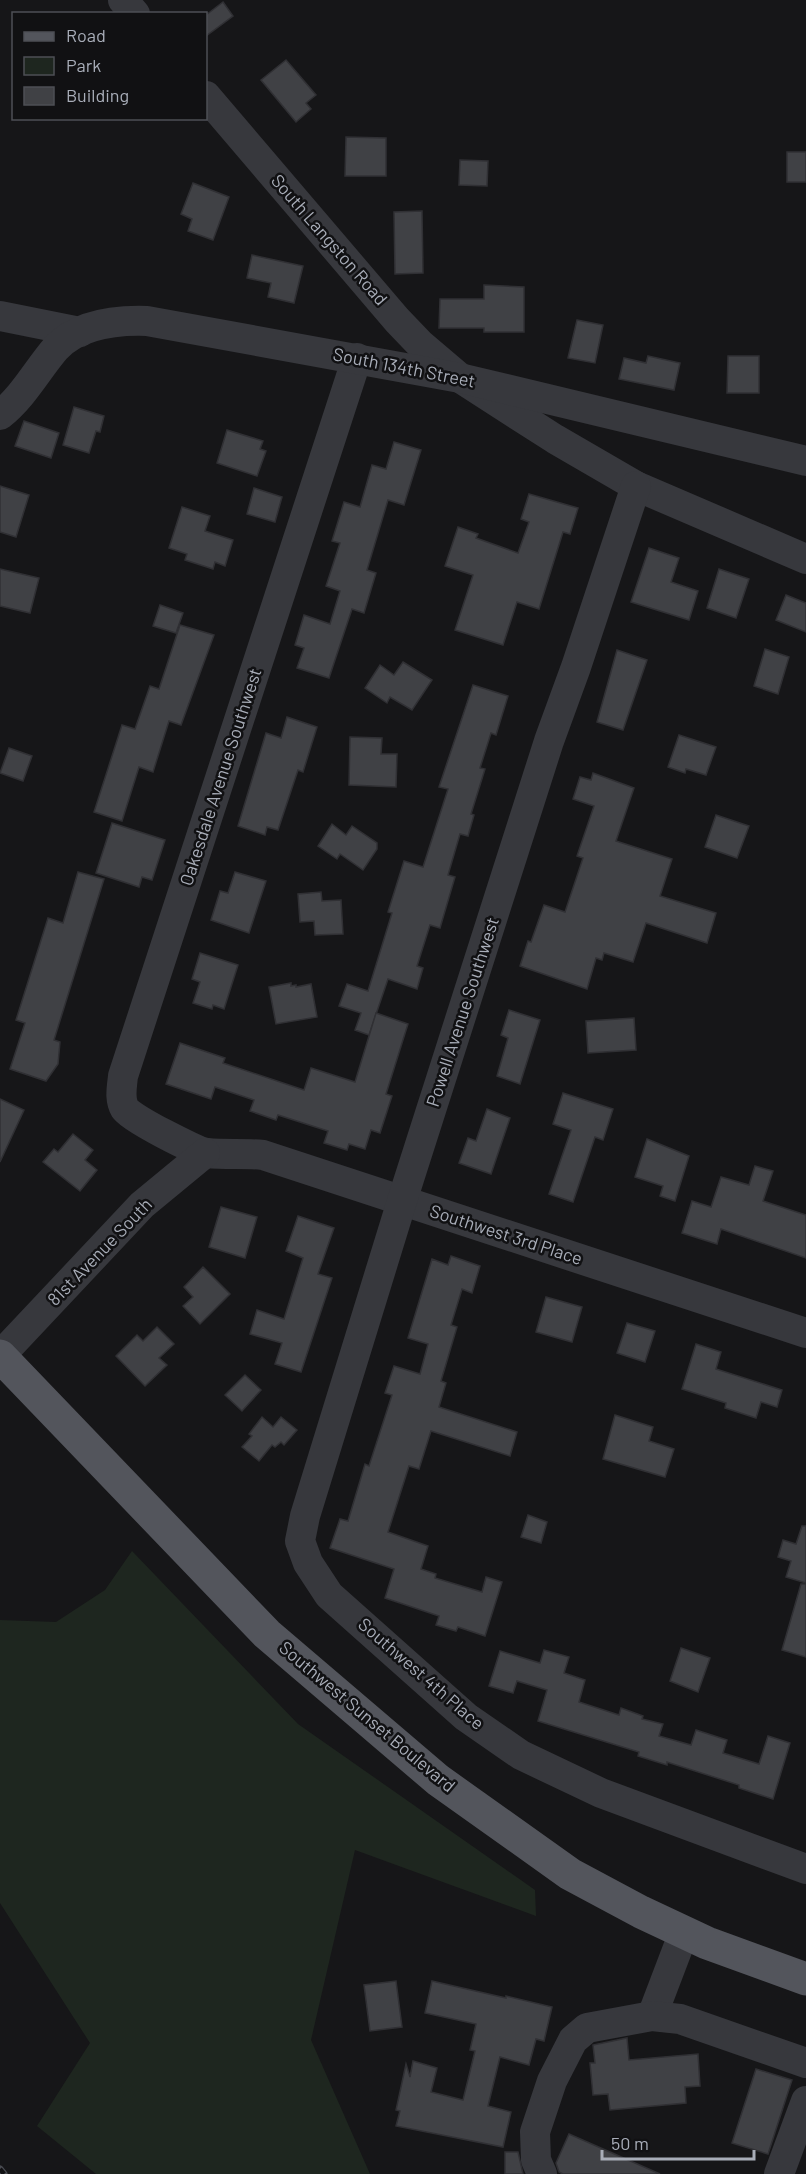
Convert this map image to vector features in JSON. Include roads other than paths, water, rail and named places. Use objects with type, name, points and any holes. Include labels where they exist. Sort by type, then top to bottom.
[{"type":"main road","name":"Southwest Sunset Boulevard","points":[[0,1356],[267,1634],[438,1780],[570,1874],[707,1943],[806,1979]]},
{"type":"street","points":[[123,0],[133,12]]},
{"type":"street","name":"South Langston Road","points":[[207,97],[398,320],[420,344],[460,378]]},
{"type":"street","name":"South 134th Street","points":[[0,316],[80,332],[100,324],[123,320],[147,321],[357,358],[460,378],[806,460]]},
{"type":"street","points":[[0,415],[24,391],[58,346],[80,332]]},
{"type":"street","name":"Oakesdale Avenue Southwest","points":[[204,1153],[135,1118],[125,1110],[121,1097],[123,1076],[357,358]]},
{"type":"street","points":[[460,378],[555,439],[636,486],[806,559]]},
{"type":"street","name":"Powell Avenue Southwest","points":[[300,1541],[305,1516],[402,1201],[549,741],[636,486]]},
{"type":"street","name":"Southwest 3rd Place","points":[[204,1153],[263,1155],[806,1333]]},
{"type":"street","name":"81st Avenue South","points":[[0,1356],[142,1205],[204,1153]]},
{"type":"street","name":"Southwest 4th Place","points":[[300,1541],[308,1563],[329,1595],[466,1717],[521,1755],[601,1793],[803,1859]]},
{"type":"street","points":[[652,2016],[684,1932]]},
{"type":"street","points":[[542,2174],[536,2160],[535,2132],[552,2081],[573,2040],[587,2028],[652,2016],[680,2019],[806,2063]]},
{"type":"street","points":[[779,2174],[806,2101]]},
{"type":"railway","points":[[0,2169],[4,2174]]}]
